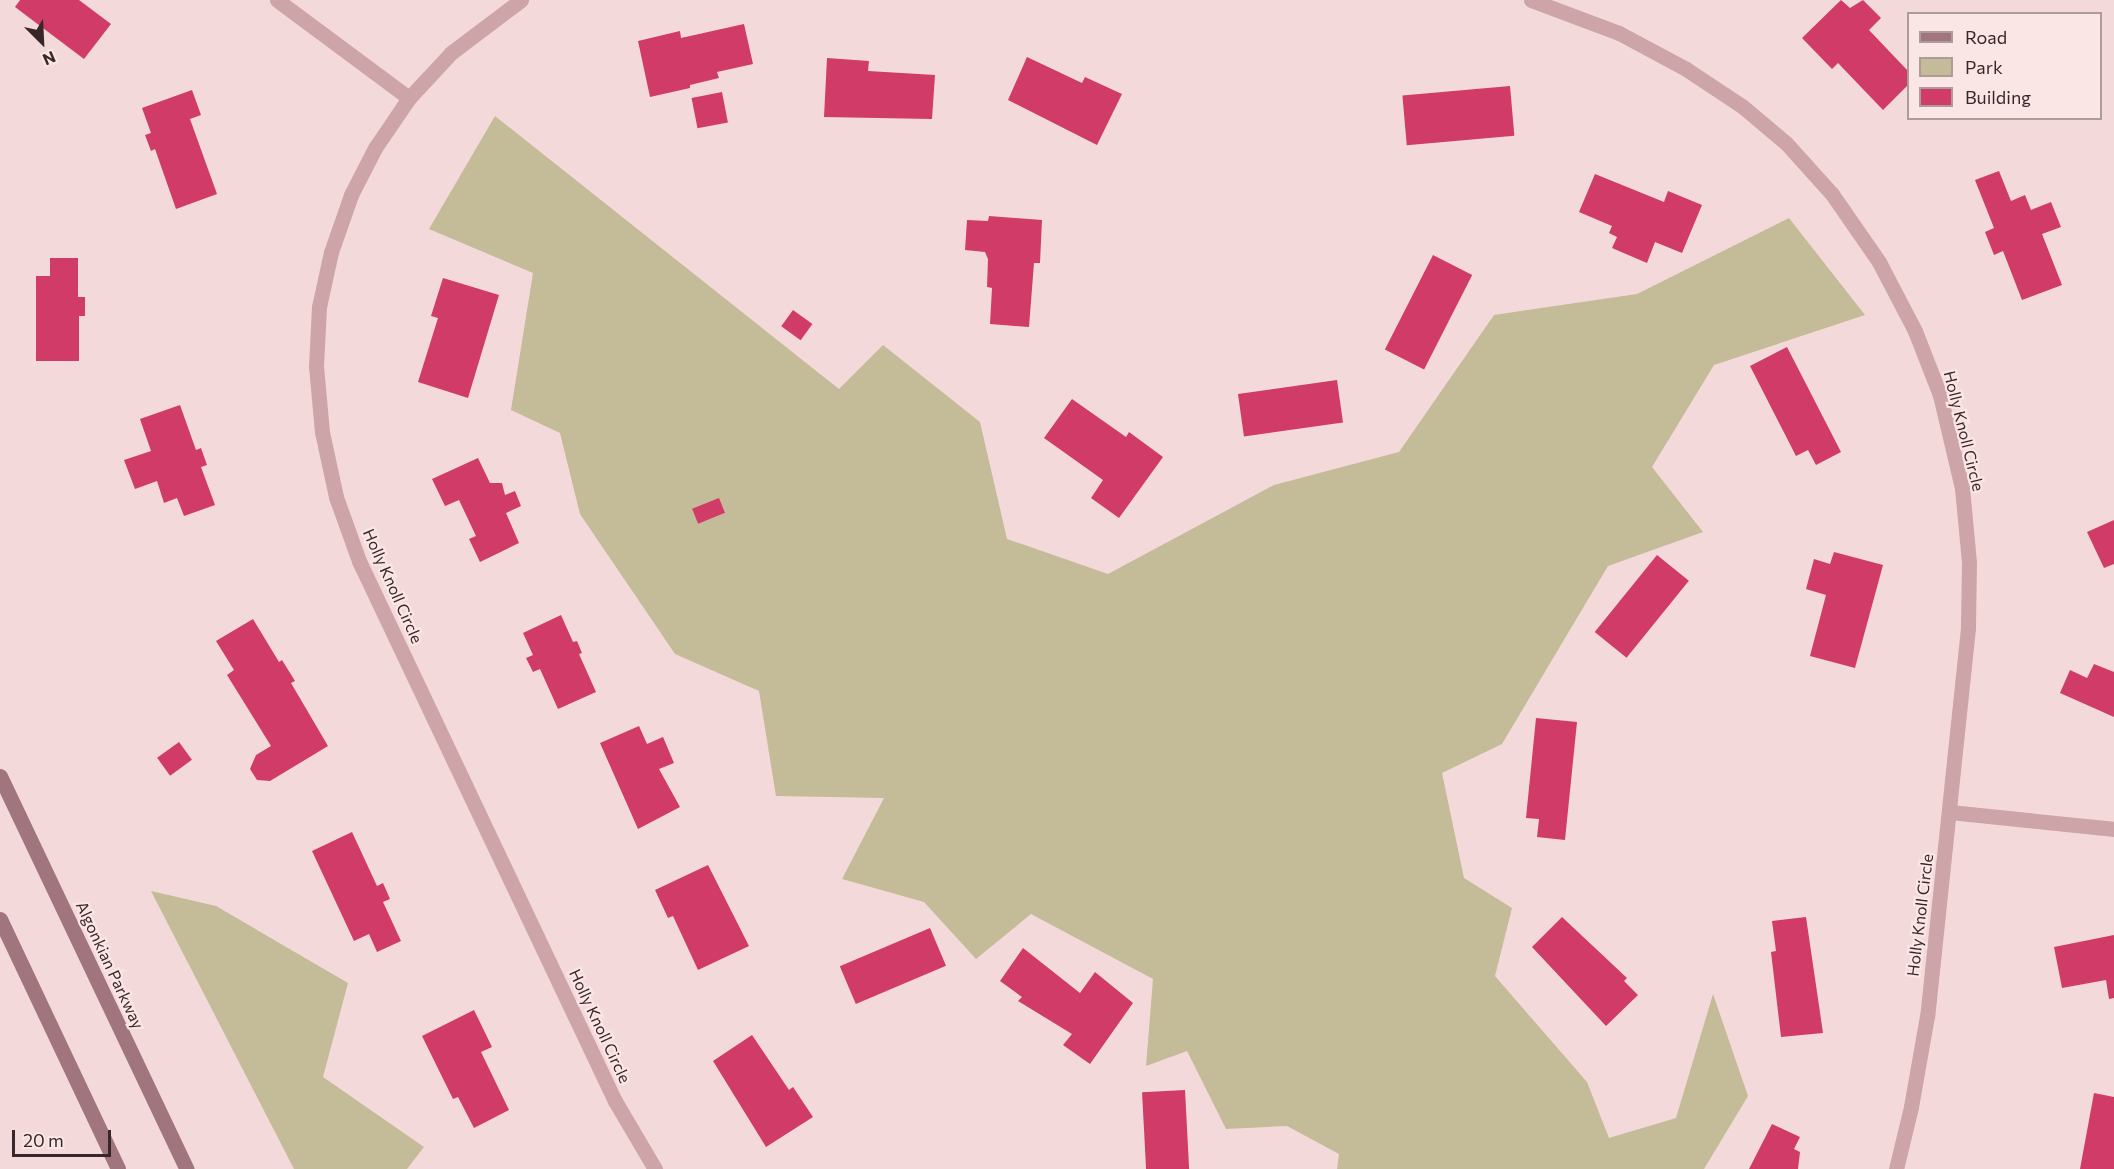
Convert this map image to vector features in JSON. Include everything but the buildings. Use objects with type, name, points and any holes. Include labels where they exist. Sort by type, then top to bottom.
[{"type":"main road","name":"Algonkian Parkway","points":[[0,776],[187,1169]]},
{"type":"main road","points":[[0,920],[118,1169]]},
{"type":"street","points":[[277,0],[409,99]]},
{"type":"street","name":"Holly Knoll Circle","points":[[520,0],[451,53],[409,99],[375,148],[351,195],[331,252],[319,307],[316,366],[321,432],[336,497],[359,561],[615,1101],[655,1169]]},
{"type":"street","name":"Holly Knoll Circle","points":[[1531,0],[1619,33],[1686,69],[1742,106],[1786,143],[1839,204],[1879,262],[1910,321],[1940,395],[1962,488],[1970,562],[1968,628],[1927,1016],[1911,1107],[1896,1169]]},
{"type":"street","points":[[1950,812],[2114,829]]},
{"type":"green space","points":[[495,116],[839,389],[883,345],[980,422],[1007,539],[1108,574],[1274,485],[1399,452],[1494,315],[1637,294],[1789,218],[1865,315],[1714,365],[1652,467],[1703,532],[1608,566],[1502,744],[1442,773],[1464,878],[1512,908],[1495,976],[1587,1082],[1609,1138],[1676,1118],[1713,994],[1748,1096],[1704,1169],[1337,1169],[1339,1154],[1287,1126],[1226,1129],[1187,1051],[1146,1066],[1153,979],[1031,914],[976,959],[924,902],[842,879],[884,798],[776,796],[759,691],[675,654],[580,514],[560,433],[511,410],[533,273],[429,229]]},
{"type":"green space","points":[[151,891],[216,906],[348,983],[323,1077],[424,1147],[407,1169],[294,1169]]}]
